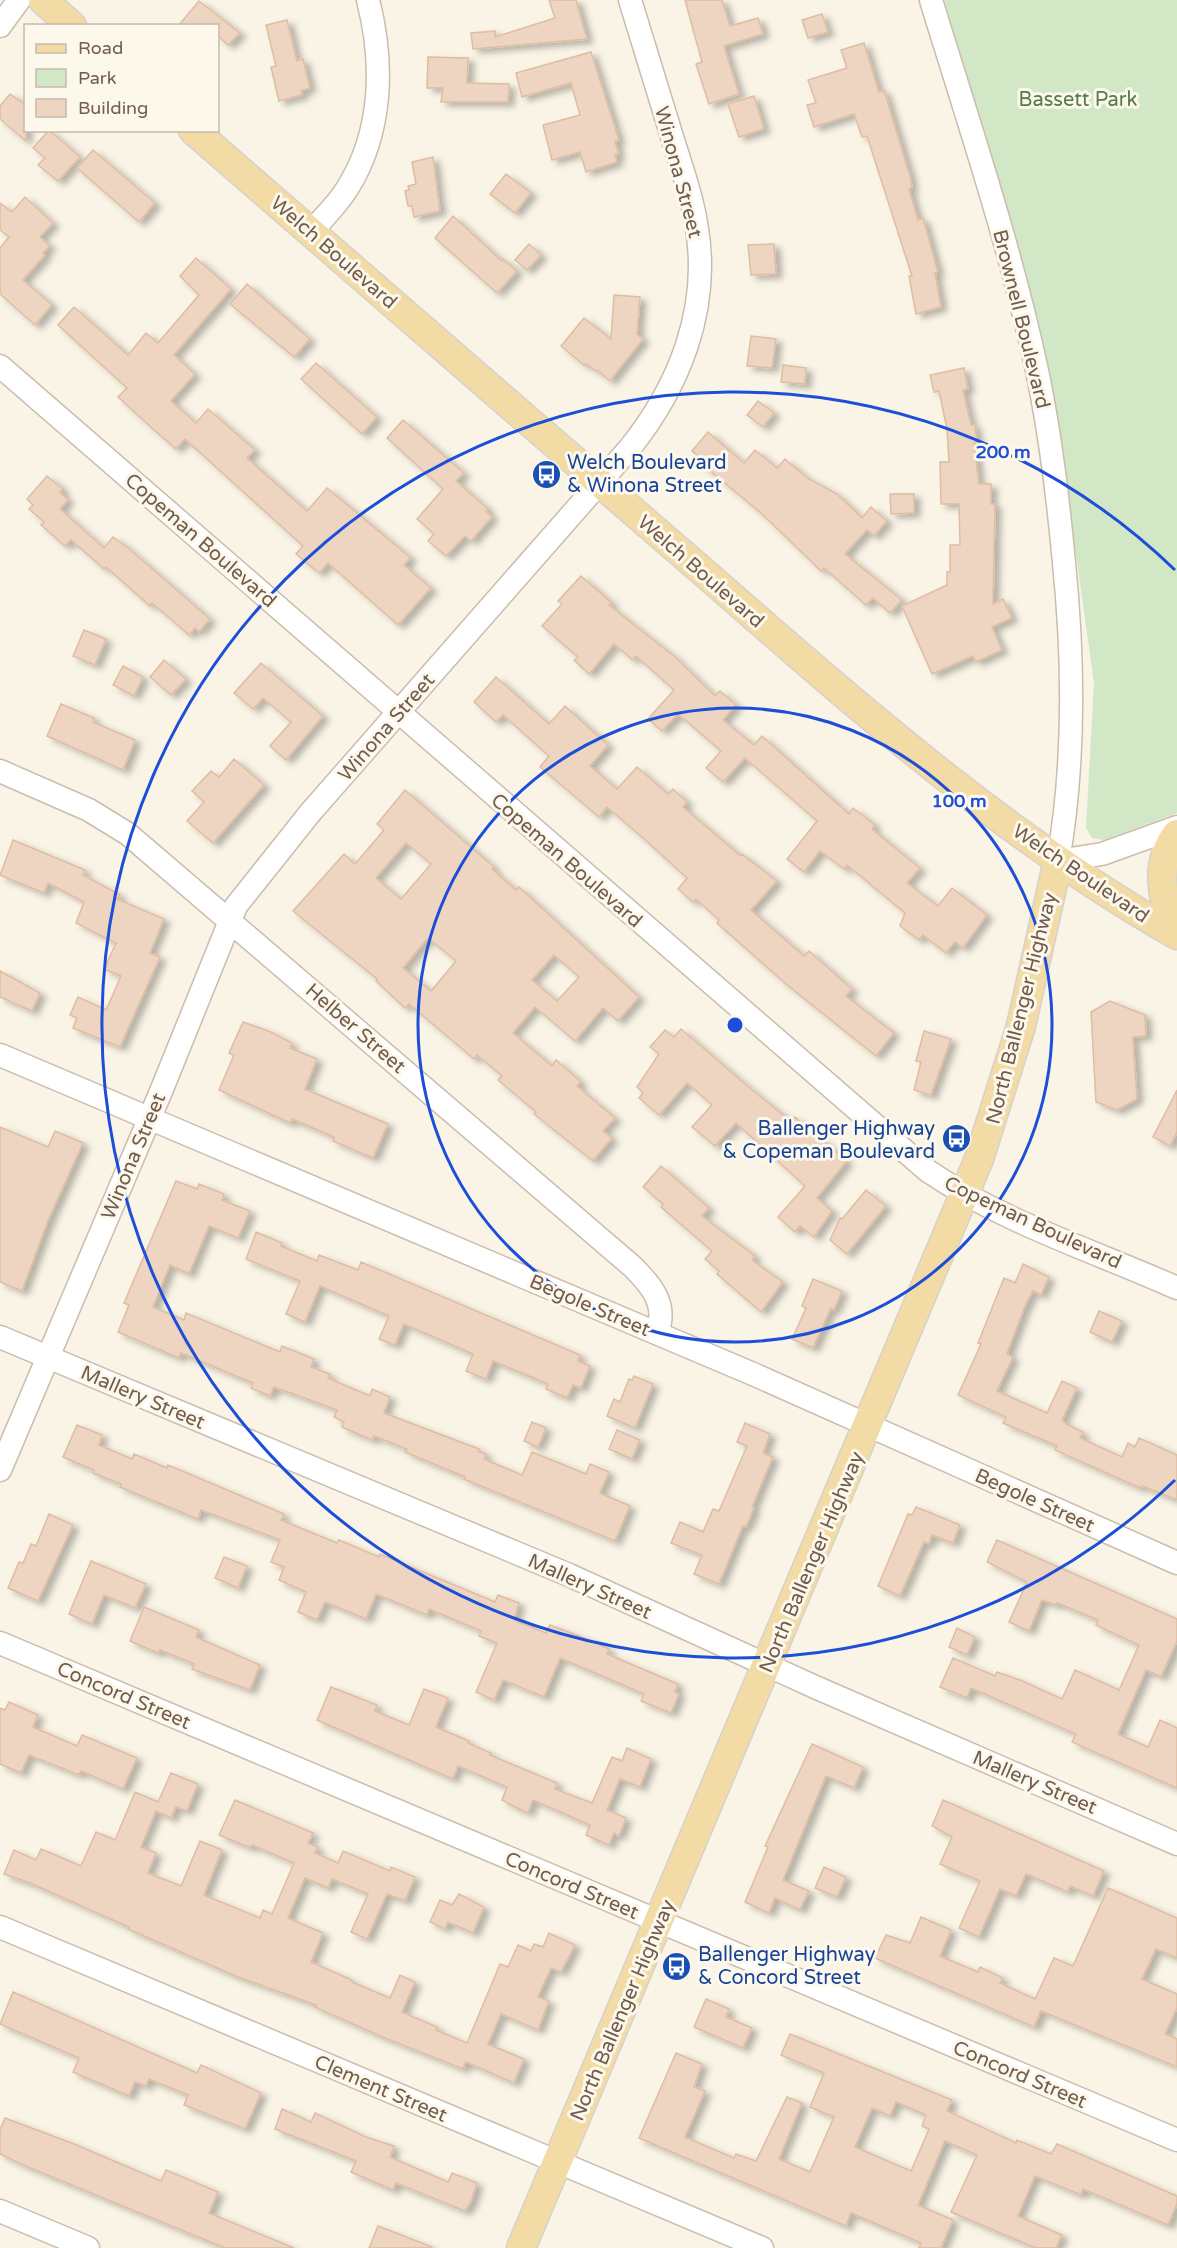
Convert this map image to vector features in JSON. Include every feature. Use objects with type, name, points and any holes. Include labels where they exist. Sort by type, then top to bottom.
[{"type":"main road","points":[[43,0],[70,24]]},
{"type":"main road","name":"Welch Boulevard","points":[[195,132],[838,688],[998,817],[1058,861],[1119,902],[1177,935]]},
{"type":"main road","points":[[1177,834],[1166,855],[1162,880],[1166,903],[1177,929]]},
{"type":"main road","name":"North Ballenger Highway","points":[[521,2248],[965,1194],[993,1120],[1021,1026],[1058,861]]},
{"type":"street","points":[[0,26],[19,0]]},
{"type":"street","points":[[311,232],[350,184],[366,148],[374,120],[378,90],[378,56],[368,0]]},
{"type":"street","name":"Winona Street","points":[[0,1470],[149,1118],[229,919],[242,897],[399,712],[600,483],[641,433],[669,391],[690,337],[699,286],[699,245],[694,212],[630,0]]},
{"type":"street","name":"Brownell Boulevard","points":[[931,0],[1019,294],[1051,446],[1066,585],[1071,669],[1069,770],[1058,861]]},
{"type":"street","name":"Copeman Boulevard","points":[[0,366],[914,1160],[965,1194],[1177,1288]]},
{"type":"street","name":"Helber Street","points":[[0,771],[72,802],[116,826],[229,919],[633,1267],[651,1287],[662,1308],[662,1319],[657,1333]]},
{"type":"street","points":[[1058,861],[1102,854],[1177,827]]},
{"type":"street","name":"Begole Street","points":[[0,1055],[657,1333],[1177,1563]]},
{"type":"street","name":"Mallery Street","points":[[0,1336],[569,1575],[1177,1844]]},
{"type":"street","name":"Concord Street","points":[[0,1643],[1177,2140]]},
{"type":"street","name":"Clement Street","points":[[0,1927],[762,2248]]},
{"type":"street","points":[[0,2211],[88,2248]]},
{"type":"green space","name":"Bassett Park","points":[[944,0],[1177,0],[1177,813],[1104,840],[1092,838],[1086,828],[1094,683],[1056,413],[1034,306],[1013,228]]},
{"type":"building","points":[[549,0],[576,0],[587,39],[473,49],[471,33],[495,31],[495,37],[555,18]]},
{"type":"building","points":[[685,0],[722,0],[730,26],[758,18],[763,34],[724,46],[739,94],[709,104],[696,64],[702,62]]},
{"type":"building","points":[[199,1],[240,33],[228,45],[219,37],[219,24],[180,24]]},
{"type":"building","points":[[822,14],[828,32],[808,38],[802,20]]},
{"type":"building","points":[[287,20],[297,61],[303,59],[310,88],[301,91],[302,95],[279,101],[271,67],[276,66],[266,25]]},
{"type":"building","points":[[864,43],[879,92],[884,90],[910,176],[912,188],[909,189],[918,220],[923,218],[938,272],[935,273],[941,307],[916,314],[909,276],[912,276],[867,136],[862,137],[854,114],[814,127],[807,105],[816,103],[808,80],[847,68],[841,50]]},
{"type":"building","points":[[591,52],[619,140],[615,142],[619,154],[615,155],[617,162],[586,172],[580,152],[552,160],[543,125],[580,115],[571,83],[522,97],[516,73]]},
{"type":"building","points":[[428,57],[468,58],[467,83],[509,84],[508,102],[441,102],[443,88],[427,88]]},
{"type":"building","points":[[10,94],[24,104],[26,141],[0,119],[0,106]]},
{"type":"building","points":[[754,96],[764,129],[739,137],[728,104]]},
{"type":"building","points":[[47,132],[51,132],[80,157],[58,181],[38,165],[45,158],[33,148]]},
{"type":"building","points":[[93,150],[155,203],[139,222],[77,168]]},
{"type":"building","points":[[433,157],[440,211],[414,217],[412,206],[408,206],[405,191],[409,190],[408,186],[416,184],[412,162]]},
{"type":"building","points":[[506,174],[531,193],[515,213],[490,194]]},
{"type":"building","points":[[25,197],[53,223],[40,237],[50,246],[23,280],[52,305],[35,325],[0,294],[0,248],[9,237],[0,230],[0,203],[12,212]]},
{"type":"building","points":[[453,216],[502,261],[503,259],[517,271],[497,293],[435,238]]},
{"type":"building","points":[[529,244],[541,255],[527,270],[515,260]]},
{"type":"building","points":[[774,244],[776,274],[751,275],[748,245]]},
{"type":"building","points":[[196,258],[231,289],[174,355],[195,374],[171,401],[196,423],[208,409],[255,450],[247,458],[307,511],[327,488],[411,558],[404,565],[431,588],[398,625],[328,563],[319,573],[296,554],[303,546],[185,439],[176,449],[153,429],[118,397],[127,388],[58,325],[74,307],[128,355],[146,333],[158,343],[199,295],[180,276]]},
{"type":"building","points":[[247,284],[310,339],[294,357],[230,304]]},
{"type":"building","points":[[614,295],[640,297],[637,334],[643,339],[610,381],[597,370],[584,365],[561,346],[584,318],[611,339]]},
{"type":"building","points":[[751,336],[776,339],[772,368],[747,366]]},
{"type":"building","points":[[316,363],[377,417],[362,434],[301,379]]},
{"type":"building","points":[[783,365],[806,368],[805,384],[781,382]]},
{"type":"building","points":[[964,368],[968,389],[963,390],[971,425],[975,425],[977,442],[974,443],[979,484],[991,484],[991,504],[995,504],[993,604],[1003,599],[1012,618],[992,627],[1002,650],[976,662],[973,656],[932,674],[902,606],[947,585],[947,572],[950,572],[950,545],[960,545],[959,504],[941,504],[940,462],[949,462],[947,429],[939,391],[934,392],[930,375]]},
{"type":"building","points":[[758,401],[774,413],[763,427],[747,415]]},
{"type":"building","points":[[403,420],[464,473],[456,481],[488,509],[486,511],[492,517],[471,541],[465,536],[446,556],[428,541],[434,534],[417,519],[443,489],[387,438]]},
{"type":"building","points":[[708,432],[744,463],[755,450],[777,468],[785,459],[806,477],[837,494],[862,518],[871,507],[887,521],[874,536],[867,530],[845,554],[902,600],[890,613],[873,598],[866,605],[824,568],[821,571],[761,513],[697,460],[699,457],[692,451]]},
{"type":"building","points":[[47,476],[63,489],[60,492],[68,500],[60,509],[104,548],[113,537],[210,619],[199,632],[195,628],[189,635],[152,603],[150,606],[106,567],[104,569],[71,540],[65,546],[41,525],[44,522],[29,509],[33,505],[27,499]]},
{"type":"building","points":[[890,494],[914,494],[914,513],[891,514]]},
{"type":"building","points":[[581,576],[612,603],[609,605],[675,657],[715,696],[720,691],[736,705],[723,720],[754,745],[762,736],[849,814],[853,808],[875,825],[872,829],[920,868],[907,883],[938,906],[952,888],[987,915],[963,948],[955,942],[946,953],[923,935],[919,940],[900,926],[905,913],[847,865],[844,869],[820,851],[804,872],[787,859],[817,821],[745,758],[723,782],[706,768],[721,751],[678,714],[662,731],[648,719],[674,690],[636,656],[633,660],[614,644],[589,674],[574,660],[578,657],[542,626],[562,604],[558,601]]},
{"type":"building","points":[[84,630],[106,639],[95,665],[73,656]]},
{"type":"building","points":[[164,660],[186,679],[171,695],[150,677]]},
{"type":"building","points":[[261,663],[323,716],[286,760],[270,746],[291,722],[263,698],[253,709],[234,693]]},
{"type":"building","points":[[123,666],[143,677],[134,696],[113,685]]},
{"type":"building","points":[[496,677],[549,724],[565,706],[608,745],[590,766],[617,789],[637,767],[668,794],[673,789],[687,802],[683,807],[741,856],[742,854],[777,881],[751,910],[804,956],[809,951],[852,989],[846,996],[894,1033],[876,1056],[786,984],[717,923],[719,920],[696,899],[693,902],[678,889],[687,878],[643,838],[607,807],[599,817],[540,767],[549,756],[503,715],[496,722],[474,702]]},
{"type":"building","points":[[61,704],[94,718],[93,722],[135,740],[123,770],[47,736]]},
{"type":"building","points":[[234,759],[264,785],[213,843],[187,821],[204,802],[192,791],[211,771],[219,777]]},
{"type":"building","points":[[405,790],[494,867],[492,869],[516,890],[519,887],[639,997],[618,1021],[603,1008],[575,1041],[535,1007],[513,1033],[552,1066],[556,1060],[581,1082],[577,1086],[615,1118],[603,1131],[612,1138],[593,1161],[534,1114],[536,1112],[498,1080],[502,1076],[477,1055],[474,1059],[409,1004],[405,1008],[376,981],[377,979],[293,911],[344,854],[355,864],[384,830],[377,824]],"holes":[[[406,843],[431,864],[401,899],[376,878]],[[428,938],[456,961],[431,991],[403,968]],[[554,955],[579,977],[557,1001],[532,980]]]},
{"type":"building","points":[[13,840],[85,870],[83,875],[120,895],[117,899],[164,919],[150,953],[160,957],[120,1047],[73,1028],[77,1018],[70,1015],[78,997],[106,1010],[121,976],[104,969],[116,943],[76,923],[84,902],[48,883],[44,893],[0,875]]},
{"type":"building","points":[[0,971],[40,993],[32,1011],[0,997]]},
{"type":"building","points":[[1110,1001],[1145,1015],[1146,1036],[1133,1037],[1137,1099],[1117,1110],[1096,1102],[1091,1012]]},
{"type":"building","points":[[243,1022],[271,1032],[292,1043],[290,1048],[317,1059],[305,1089],[388,1124],[373,1158],[333,1141],[334,1137],[292,1119],[290,1123],[219,1090],[234,1055],[229,1053]]},
{"type":"building","points":[[681,1029],[757,1094],[791,1121],[795,1117],[847,1161],[817,1198],[832,1211],[814,1237],[800,1226],[795,1232],[778,1217],[805,1186],[736,1123],[715,1146],[692,1127],[712,1105],[687,1083],[659,1115],[639,1098],[643,1093],[637,1087],[659,1054],[650,1047],[665,1030],[674,1037]]},
{"type":"building","points":[[924,1031],[951,1039],[931,1095],[914,1090],[921,1062],[916,1061]]},
{"type":"building","points":[[1177,1090],[1177,1132],[1170,1146],[1153,1137]]},
{"type":"building","points":[[0,1127],[48,1147],[55,1131],[83,1143],[48,1221],[22,1291],[0,1282]]},
{"type":"building","points":[[661,1166],[709,1208],[702,1216],[755,1256],[752,1260],[783,1282],[761,1312],[717,1274],[719,1271],[705,1259],[712,1251],[661,1207],[663,1204],[643,1187]]},
{"type":"building","points":[[176,1181],[197,1189],[199,1184],[224,1194],[222,1200],[250,1211],[238,1238],[209,1226],[189,1274],[170,1265],[153,1307],[184,1320],[186,1313],[280,1352],[282,1346],[314,1359],[311,1367],[330,1374],[328,1378],[370,1396],[372,1389],[390,1397],[384,1413],[479,1449],[478,1451],[486,1454],[484,1459],[522,1475],[532,1452],[586,1474],[590,1464],[609,1472],[600,1493],[630,1506],[615,1541],[464,1479],[465,1477],[405,1452],[407,1449],[374,1436],[372,1440],[342,1427],[344,1422],[334,1417],[337,1410],[274,1387],[270,1396],[251,1388],[253,1383],[181,1353],[179,1358],[118,1332],[129,1305],[124,1303]]},
{"type":"building","points":[[866,1190],[886,1206],[847,1254],[830,1240],[840,1218],[842,1219]]},
{"type":"building","points":[[256,1232],[282,1243],[281,1246],[317,1261],[319,1255],[358,1270],[361,1262],[580,1355],[578,1361],[590,1366],[581,1388],[573,1385],[567,1398],[546,1389],[548,1384],[493,1361],[486,1379],[466,1371],[473,1354],[404,1324],[395,1345],[379,1339],[389,1316],[320,1286],[305,1322],[286,1314],[300,1281],[246,1259]]},
{"type":"building","points":[[1023,1264],[1049,1277],[1041,1295],[1033,1291],[1025,1306],[1007,1354],[1013,1357],[997,1391],[1047,1413],[1062,1381],[1077,1388],[1062,1420],[1083,1432],[1080,1438],[1122,1457],[1128,1443],[1135,1447],[1139,1438],[1177,1455],[1177,1500],[1142,1486],[1140,1488],[1055,1450],[1057,1446],[1003,1423],[1006,1417],[958,1395],[981,1344],[978,1343],[1004,1278],[1015,1283]]},
{"type":"building","points":[[813,1279],[842,1291],[834,1310],[831,1308],[813,1348],[792,1339],[806,1308],[802,1306]]},
{"type":"building","points":[[1099,1311],[1122,1321],[1112,1342],[1090,1332]]},
{"type":"building","points":[[634,1376],[653,1384],[635,1428],[607,1416],[614,1399],[620,1402],[629,1379],[632,1380]]},
{"type":"building","points":[[532,1422],[546,1428],[538,1447],[524,1441]]},
{"type":"building","points":[[745,1423],[770,1434],[763,1453],[773,1457],[746,1527],[743,1526],[719,1584],[694,1574],[702,1555],[671,1543],[680,1522],[703,1532],[713,1509],[719,1511],[747,1446],[737,1442]]},
{"type":"building","points":[[77,1425],[102,1435],[99,1445],[132,1459],[134,1454],[167,1468],[168,1465],[284,1514],[281,1520],[337,1543],[339,1540],[379,1557],[380,1554],[495,1602],[498,1595],[519,1603],[514,1620],[546,1633],[550,1625],[592,1641],[609,1649],[607,1654],[678,1684],[675,1692],[679,1694],[671,1713],[641,1701],[644,1694],[560,1658],[544,1697],[503,1680],[494,1700],[476,1692],[497,1643],[479,1636],[481,1631],[429,1609],[427,1615],[376,1594],[366,1619],[325,1602],[317,1620],[298,1612],[306,1592],[279,1580],[284,1567],[271,1562],[280,1540],[201,1510],[198,1519],[120,1487],[121,1484],[93,1473],[94,1470],[63,1457]]},
{"type":"building","points":[[617,1430],[640,1440],[632,1459],[609,1449]]},
{"type":"building","points":[[916,1507],[960,1525],[953,1543],[932,1535],[929,1544],[924,1542],[900,1596],[878,1586],[908,1514],[912,1515]]},
{"type":"building","points":[[49,1514],[73,1525],[38,1601],[8,1588],[19,1562],[23,1563],[31,1544],[36,1546]]},
{"type":"building","points":[[997,1540],[1177,1619],[1177,1641],[1161,1677],[1146,1670],[1118,1734],[1148,1747],[1160,1720],[1177,1728],[1177,1788],[1072,1742],[1076,1734],[971,1688],[967,1698],[940,1687],[953,1658],[995,1676],[997,1672],[1020,1680],[1062,1699],[1075,1670],[1119,1690],[1139,1645],[1096,1625],[1098,1620],[1057,1603],[1056,1605],[1042,1600],[1029,1631],[1009,1622],[1027,1582],[987,1562]]},
{"type":"building","points":[[224,1557],[247,1566],[238,1588],[215,1578]]},
{"type":"building","points":[[91,1561],[146,1584],[135,1608],[104,1595],[92,1624],[69,1614]]},
{"type":"building","points":[[144,1607],[199,1630],[196,1637],[260,1665],[250,1690],[192,1669],[194,1664],[160,1650],[158,1653],[130,1641]]},
{"type":"building","points":[[957,1628],[975,1637],[967,1655],[949,1647]]},
{"type":"building","points":[[331,1687],[377,1705],[375,1711],[409,1725],[424,1689],[448,1698],[436,1727],[469,1741],[468,1743],[491,1753],[490,1755],[557,1783],[555,1789],[592,1803],[612,1757],[622,1761],[627,1748],[651,1759],[640,1787],[620,1779],[607,1810],[626,1818],[619,1836],[614,1833],[609,1845],[586,1835],[590,1825],[533,1800],[528,1813],[511,1805],[502,1800],[507,1787],[458,1766],[453,1779],[317,1720]]},
{"type":"building","points":[[9,1702],[38,1715],[33,1727],[77,1746],[82,1735],[137,1758],[123,1789],[81,1771],[79,1775],[29,1755],[21,1773],[0,1764],[0,1708],[5,1710]]},
{"type":"building","points":[[812,1744],[863,1767],[854,1788],[826,1776],[783,1880],[809,1891],[800,1910],[775,1898],[769,1913],[745,1902],[768,1847],[765,1846]]},
{"type":"building","points":[[171,1773],[198,1784],[187,1811],[176,1807],[171,1818],[156,1811],[141,1847],[156,1853],[148,1873],[181,1886],[200,1841],[222,1850],[204,1895],[260,1918],[263,1910],[272,1914],[294,1863],[252,1845],[251,1848],[219,1835],[235,1800],[313,1833],[308,1843],[318,1847],[315,1853],[338,1863],[343,1851],[390,1871],[391,1867],[415,1877],[405,1901],[387,1894],[367,1939],[351,1932],[368,1894],[332,1879],[328,1888],[305,1878],[288,1918],[323,1933],[311,1962],[390,1998],[400,1975],[415,1982],[402,2012],[437,2027],[436,2030],[467,2043],[500,1964],[508,1967],[518,1945],[531,1951],[534,1944],[543,1947],[549,1933],[575,1945],[561,1972],[551,1968],[538,1997],[549,2001],[538,2030],[501,2014],[488,2044],[524,2059],[514,2083],[466,2062],[463,2069],[380,2036],[315,2007],[316,2005],[238,1977],[30,1883],[4,1874],[14,1850],[36,1860],[41,1849],[81,1866],[96,1832],[115,1840],[135,1792],[158,1802]]},
{"type":"building","points":[[943,1800],[1104,1871],[1093,1896],[1070,1886],[1068,1892],[1026,1874],[1016,1896],[1000,1889],[979,1937],[959,1928],[980,1881],[940,1864],[952,1837],[932,1826]]},
{"type":"building","points":[[824,1867],[846,1877],[837,1897],[815,1888]]},
{"type":"building","points":[[1108,1888],[1177,1918],[1177,1958],[1156,1949],[1142,1979],[1177,1994],[1177,2008],[1165,2034],[1177,2039],[1177,2067],[1041,2011],[1034,2027],[875,1958],[886,1935],[910,1943],[921,1917],[951,1930],[940,1956],[978,1972],[980,1967],[1003,1978],[1000,1983],[1035,1999],[1054,1958],[1073,1966]]},
{"type":"building","points":[[459,1894],[484,1907],[473,1933],[448,1922],[445,1929],[430,1922],[440,1900],[452,1905]]},
{"type":"building","points":[[13,1992],[197,2073],[201,2065],[261,2093],[245,2129],[184,2105],[188,2095],[149,2079],[146,2086],[135,2082],[129,2096],[73,2072],[79,2058],[0,2024]]},
{"type":"building","points":[[706,1999],[729,2009],[726,2017],[752,2028],[743,2048],[694,2027]]},
{"type":"building","points":[[790,2034],[952,2100],[947,2111],[1016,2143],[1017,2140],[1051,2154],[1057,2144],[1177,2196],[1177,2204],[1168,2225],[1083,2189],[1081,2195],[1035,2176],[1018,2216],[1062,2235],[1056,2248],[1036,2248],[951,2212],[977,2155],[945,2141],[918,2205],[953,2220],[941,2248],[919,2248],[921,2243],[851,2213],[846,2226],[639,2138],[676,2053],[702,2064],[694,2087],[705,2091],[685,2137],[734,2158],[736,2154],[756,2161],[787,2097],[802,2103],[779,2159],[810,2172],[834,2117],[810,2107],[824,2073],[781,2055]],"holes":[[[896,2102],[926,2115],[922,2126],[929,2129],[911,2171],[855,2147],[872,2108],[890,2116]]]},
{"type":"building","points":[[282,2109],[311,2122],[315,2113],[366,2137],[394,2146],[390,2157],[448,2182],[452,2173],[477,2183],[471,2202],[465,2211],[396,2183],[393,2190],[351,2172],[356,2161],[275,2129]]},
{"type":"building","points":[[5,2118],[161,2181],[166,2170],[218,2192],[209,2213],[294,2248],[225,2248],[23,2165],[0,2154],[0,2130]]},
{"type":"building","points":[[378,2226],[432,2247],[369,2248]]},
{"type":"place","name":"Welch Boulevard & Winona Street","points":[[546,474]]},
{"type":"place","name":"Ballenger Highway & Copeman Boulevard","points":[[956,1139]]},
{"type":"place","name":"Ballenger Highway & Concord Street","points":[[677,1966]]}]
